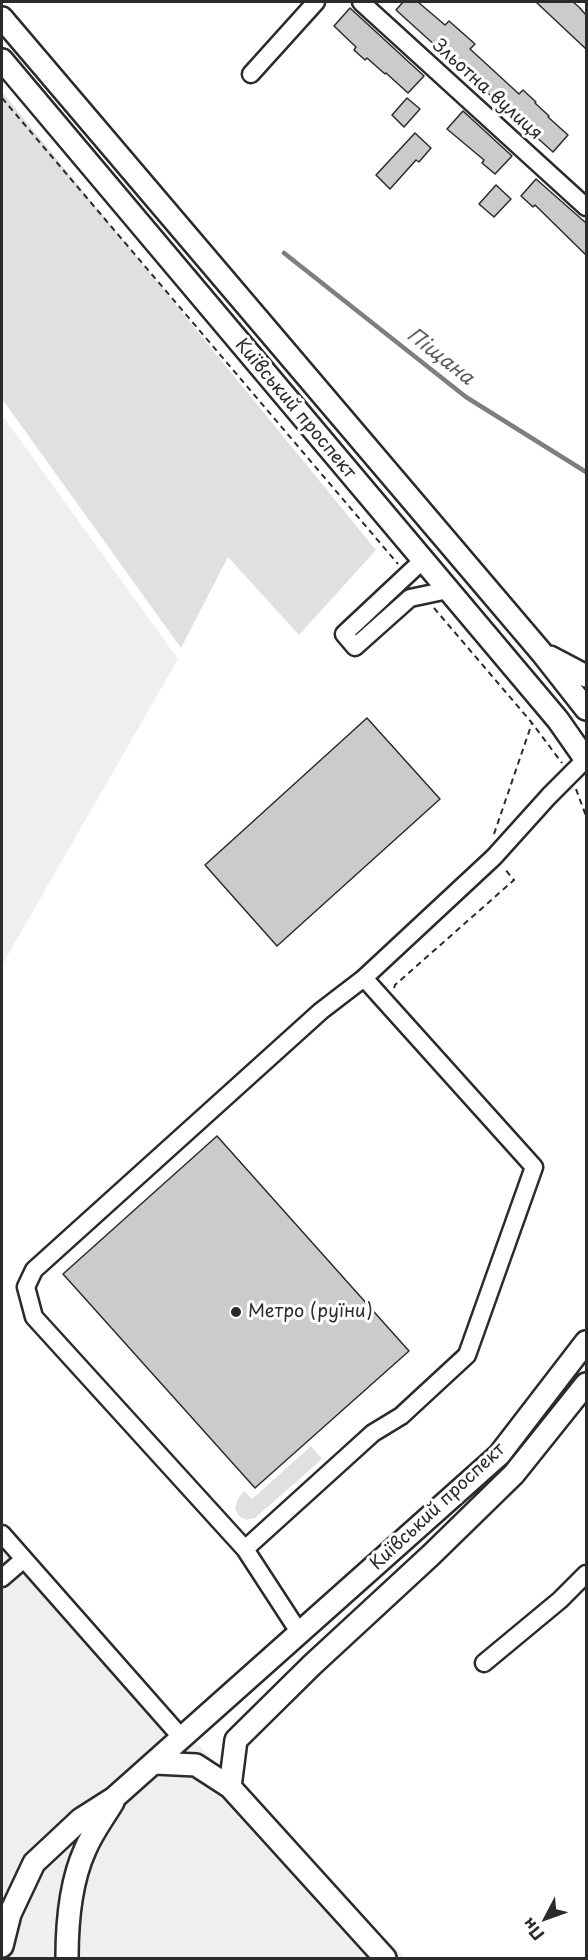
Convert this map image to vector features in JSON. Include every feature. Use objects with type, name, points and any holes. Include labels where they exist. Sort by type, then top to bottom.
[{"type":"main road","name":"Київський проспект","points":[[2,18],[542,653],[586,709]]},
{"type":"main road","name":"Київський проспект","points":[[2,60],[415,568],[448,590],[558,720],[586,759]]},
{"type":"main road","points":[[542,653],[586,676]]},
{"type":"main road","name":"Київський проспект","points":[[114,1798],[499,1455],[586,1342]]},
{"type":"main road","name":"Київський проспект","points":[[230,1786],[236,1740],[514,1474],[586,1384]]},
{"type":"main road","points":[[155,1762],[196,1764],[230,1786],[385,1959]]},
{"type":"main road","points":[[2,1946],[10,1914],[34,1863],[81,1819],[114,1798]]},
{"type":"main road","points":[[67,1959],[69,1916],[75,1881],[85,1849],[114,1798]]},
{"type":"street","points":[[251,74],[316,2]]},
{"type":"street","name":"Зльотна вулиця","points":[[361,2],[586,207]]},
{"type":"street","points":[[415,568],[344,634],[355,647],[410,598],[448,590]]},
{"type":"street","points":[[299,1632],[244,1549],[34,1317],[26,1287],[34,1270],[321,1011],[364,978],[494,856],[586,759]]},
{"type":"street","points":[[244,1549],[373,1433],[401,1416],[467,1355],[534,1167],[364,978]]},
{"type":"street","points":[[2,1534],[181,1737]]},
{"type":"street","points":[[2,1578],[24,1559]]},
{"type":"street","points":[[484,1663],[560,1600],[586,1574]]},
{"type":"path","points":[[2,98],[415,568]]},
{"type":"path","points":[[422,594],[554,752]]},
{"type":"shaded area","points":[[2,92],[376,550],[299,635],[228,557],[181,648],[2,399]]},
{"type":"shaded area","points":[[2,415],[178,659],[2,965]]},
{"type":"shaded area","points":[[311,1446],[322,1459],[255,1518],[246,1520],[239,1516],[235,1508],[244,1491],[252,1499]]},
{"type":"shaded area","points":[[2,1525],[181,1726],[342,1898],[406,1958],[2,1958]]},
{"type":"building","points":[[403,2],[418,2],[445,25],[449,21],[475,44],[470,49],[519,94],[523,90],[536,102],[548,117],[568,135],[553,152],[396,10]]},
{"type":"building","points":[[536,2],[573,2],[579,7],[586,15],[586,49]]},
{"type":"building","points":[[350,8],[424,76],[408,93],[367,58],[365,60],[354,50],[356,47],[334,26]]},
{"type":"building","points":[[407,98],[420,109],[404,127],[392,115]]},
{"type":"building","points":[[463,111],[512,156],[495,174],[482,163],[484,160],[447,129]]},
{"type":"building","points":[[415,133],[431,148],[419,162],[416,160],[390,189],[376,175]]},
{"type":"building","points":[[536,179],[586,223],[586,255],[535,205],[533,207],[521,196]]},
{"type":"building","points":[[496,185],[511,199],[494,217],[479,204]]},
{"type":"building","points":[[367,718],[440,799],[277,946],[205,865]]},
{"type":"building","name":"Метро (руїни)","points":[[217,1136],[409,1351],[255,1488],[63,1274]]},
{"type":"waterway","name":"Піщана","points":[[284,253],[466,397],[586,472]]},
{"type":"place","name":"Метро (руїни)","points":[[236,1312]]}]
